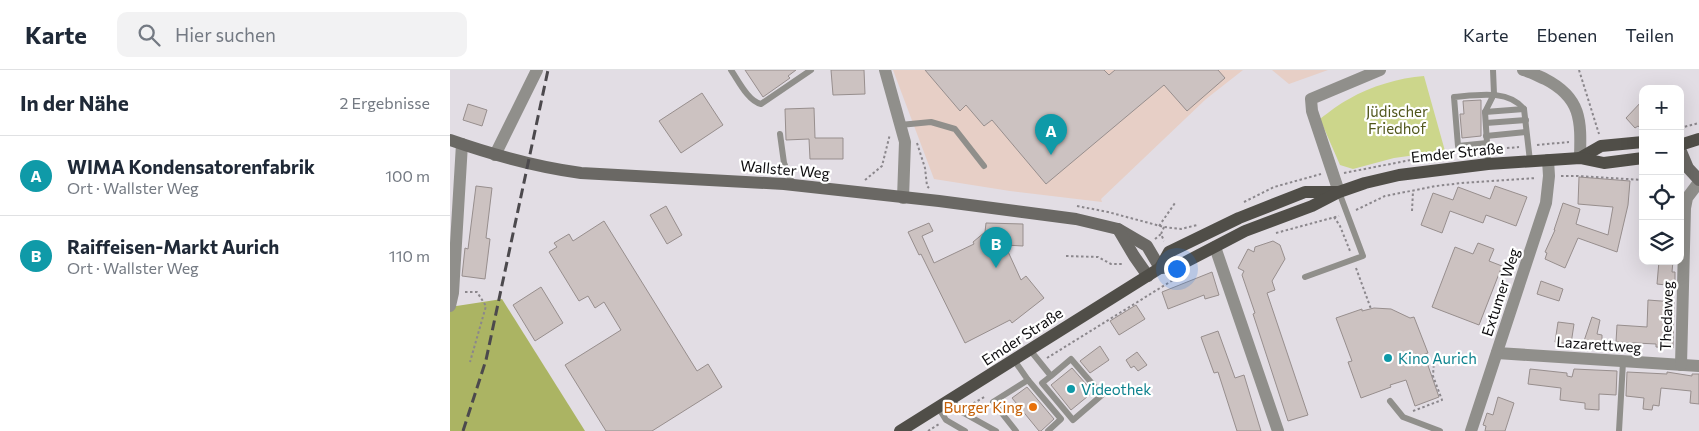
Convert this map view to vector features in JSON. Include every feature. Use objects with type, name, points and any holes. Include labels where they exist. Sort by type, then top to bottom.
[{"type":"main road","name":"Emder Straße","points":[[1580,158],[1602,146],[1639,142]]},
{"type":"main road","points":[[1684,145],[1698,143]]},
{"type":"main road","name":"Emder Straße","points":[[1160,268],[1176,267],[1254,227],[1312,206],[1339,192],[1365,183],[1399,175],[1530,161],[1580,158],[1604,163],[1639,159]]},
{"type":"main road","name":"Emder Straße","points":[[900,431],[1148,276],[1160,268],[1169,252],[1239,218],[1305,192],[1339,192]]},
{"type":"street","points":[[495,155],[537,70]]},
{"type":"street","points":[[885,70],[895,129],[905,142],[903,198]]},
{"type":"street","points":[[1339,192],[1312,111],[1311,99],[1380,70]]},
{"type":"street","points":[[1524,70],[1550,82],[1563,90],[1572,99],[1578,114],[1580,158]]},
{"type":"street","points":[[450,306],[453,292],[456,142]]},
{"type":"street","name":"Wallster Weg","points":[[456,142],[528,164],[581,173],[793,185],[1076,218],[1118,229],[1147,246],[1160,268]]},
{"type":"street","points":[[1684,158],[1688,168],[1699,181]]},
{"type":"street","name":"Extumer Weg","points":[[1471,431],[1546,203],[1549,176],[1548,160]]},
{"type":"street","name":"Thedaweg","points":[[1681,365],[1685,208],[1687,198],[1699,181]]},
{"type":"street","points":[[1118,229],[1148,276]]},
{"type":"street","points":[[1214,246],[1278,431]]},
{"type":"street","name":"Lazarettweg","points":[[1497,354],[1699,366]]},
{"type":"lane","points":[[731,70],[757,104],[761,104],[810,70]]},
{"type":"lane","points":[[1488,164],[1485,112],[1494,94],[1493,70]]},
{"type":"lane","points":[[1487,143],[1458,146],[1454,97],[1494,94],[1519,103],[1524,109],[1530,161]]},
{"type":"lane","points":[[1485,112],[1524,109]]},
{"type":"lane","points":[[1486,123],[1526,120]]},
{"type":"lane","points":[[895,129],[931,122],[955,130],[984,166]]},
{"type":"lane","points":[[1486,136],[1526,132]]},
{"type":"lane","points":[[780,134],[784,163],[793,185]]},
{"type":"lane","points":[[1305,277],[1363,256],[1339,192]]},
{"type":"lane","points":[[1030,350],[1050,376]]},
{"type":"lane","points":[[1071,359],[1102,395],[1073,420],[1042,384],[1050,376],[1071,359]]},
{"type":"lane","points":[[1014,360],[1028,380],[1061,419],[1048,431]]},
{"type":"lane","points":[[1619,431],[1623,362]]},
{"type":"lane","points":[[1016,431],[993,402],[1028,380]]},
{"type":"lane","points":[[952,399],[960,412],[996,431]]},
{"type":"lane","points":[[1390,401],[1401,415],[1413,422],[1440,431]]},
{"type":"lane","points":[[938,407],[946,420],[965,431]]},
{"type":"path","points":[[1579,70],[1601,138]]},
{"type":"path","points":[[1684,127],[1699,123]]},
{"type":"path","points":[[863,182],[882,166],[895,129]]},
{"type":"path","points":[[1271,234],[1364,208],[1385,196],[1462,183],[1549,176],[1639,180]]},
{"type":"path","points":[[1412,210],[1413,191]]},
{"type":"path","points":[[1159,226],[1175,204]]},
{"type":"path","points":[[1147,246],[1161,234]]},
{"type":"path","points":[[1066,256],[1098,257],[1111,264],[1124,264],[1134,256]]},
{"type":"path","points":[[1040,363],[1173,280]]},
{"type":"path","points":[[453,292],[477,292],[486,306],[470,362]]},
{"type":"path","points":[[1401,415],[1442,400],[1433,376],[1434,360]]},
{"type":"path","points":[[960,412],[992,392]]},
{"type":"path","points":[[928,431],[946,420]]},
{"type":"shaded area","points":[[893,70],[1243,70],[1206,99],[1101,199],[1102,202],[1010,191],[934,179]]},
{"type":"shaded area","points":[[1272,70],[1328,70],[1289,84]]},
{"type":"green space","name":"Jüdischer Friedhof","points":[[1424,76],[1445,151],[1394,158],[1353,169],[1340,165],[1320,119],[1342,103],[1366,90],[1395,81]]},
{"type":"green space","points":[[502,299],[585,431],[450,431],[450,307]]},
{"type":"building","points":[[745,70],[796,70],[788,76],[790,78],[763,97]]},
{"type":"building","points":[[831,70],[864,70],[865,94],[833,95]]},
{"type":"building","points":[[925,70],[1104,70],[1109,75],[1115,70],[1218,70],[1225,78],[1187,111],[1164,85],[1046,184],[992,120],[984,126],[966,105],[960,111]]},
{"type":"building","points":[[702,93],[723,125],[681,153],[659,121]]},
{"type":"building","points":[[1481,100],[1481,136],[1462,138],[1460,114],[1464,114],[1463,101]]},
{"type":"building","points":[[468,104],[487,110],[482,126],[463,120]]},
{"type":"building","points":[[1639,104],[1639,127],[1635,128],[1626,118]]},
{"type":"building","points":[[814,108],[815,138],[843,138],[843,159],[810,159],[809,139],[786,140],[785,109]]},
{"type":"building","points":[[1579,177],[1630,181],[1628,205],[1617,252],[1578,238],[1565,268],[1545,259],[1547,253],[1545,252],[1555,230],[1563,203],[1580,209],[1576,224],[1608,235],[1613,207],[1578,204]]},
{"type":"building","points":[[476,186],[492,188],[486,238],[490,239],[485,279],[462,276],[465,248],[468,249]]},
{"type":"building","points":[[1495,186],[1527,197],[1516,226],[1486,215],[1483,223],[1450,211],[1442,233],[1421,225],[1433,193],[1453,200],[1458,187],[1490,199]]},
{"type":"building","points":[[666,206],[682,235],[667,244],[650,215]]},
{"type":"building","points":[[604,221],[697,371],[708,364],[722,387],[652,431],[606,431],[565,365],[621,330],[604,302],[595,308],[588,296],[579,301],[549,252],[557,247],[554,243],[569,234],[573,241]]},
{"type":"building","points":[[929,223],[933,231],[922,236],[934,263],[974,244],[973,242],[985,232],[986,223],[1023,224],[1023,246],[1005,245],[1021,280],[1026,276],[1044,298],[1012,323],[1010,320],[965,343],[921,254],[919,255],[908,232]]},
{"type":"building","points":[[1273,241],[1280,245],[1285,259],[1272,281],[1275,290],[1267,293],[1308,415],[1288,421],[1253,314],[1255,313],[1242,275],[1244,271],[1238,268],[1248,249],[1254,252],[1255,247]]},
{"type":"building","points":[[1478,243],[1494,249],[1489,261],[1502,266],[1479,325],[1432,307],[1455,247],[1473,254]]},
{"type":"building","points":[[1659,265],[1673,265],[1672,272],[1675,272],[1675,286],[1657,284]]},
{"type":"building","points":[[1212,272],[1219,295],[1205,299],[1204,295],[1168,309],[1162,292]]},
{"type":"building","points":[[1541,281],[1563,289],[1559,301],[1537,294]]},
{"type":"building","points":[[541,287],[563,323],[535,341],[513,305]]},
{"type":"building","points":[[1648,300],[1674,302],[1673,348],[1656,347],[1656,344],[1616,342],[1617,325],[1647,327]]},
{"type":"building","points":[[1136,305],[1145,319],[1119,335],[1110,321]]},
{"type":"building","name":"Kino Aurich","points":[[1374,308],[1391,309],[1410,318],[1414,317],[1428,353],[1424,354],[1439,397],[1415,406],[1406,380],[1361,398],[1348,362],[1352,361],[1336,318],[1362,309],[1362,311]]},
{"type":"building","points":[[1592,317],[1600,320],[1597,334],[1602,335],[1602,347],[1583,344]]},
{"type":"building","points":[[1558,322],[1574,324],[1571,344],[1555,342]]},
{"type":"building","points":[[1218,331],[1235,378],[1244,375],[1261,431],[1237,431],[1218,372],[1214,373],[1201,337]]},
{"type":"building","points":[[1100,346],[1109,360],[1090,373],[1080,361]]},
{"type":"building","points":[[1137,352],[1147,365],[1138,371],[1134,366],[1131,368],[1126,360]]},
{"type":"building","name":"Videothek","points":[[1072,368],[1093,392],[1071,410],[1051,385]]},
{"type":"building","points":[[1530,369],[1567,373],[1567,376],[1572,377],[1574,369],[1617,371],[1616,395],[1599,394],[1599,410],[1585,409],[1585,403],[1560,400],[1561,388],[1528,384]]},
{"type":"building","points":[[1627,372],[1667,374],[1667,372],[1692,376],[1692,374],[1699,374],[1699,404],[1690,403],[1691,391],[1661,388],[1659,406],[1653,405],[1652,410],[1643,409],[1644,398],[1626,396]]},
{"type":"building","points":[[1027,387],[1054,419],[1041,431],[1039,431],[1012,398]]},
{"type":"building","points":[[1498,397],[1514,403],[1505,431],[1485,431],[1486,426],[1483,425],[1487,413],[1493,415]]},
{"type":"railway","points":[[463,431],[486,360],[548,70]]},
{"type":"place","name":"WIMA Kondensatorenfabrik","points":[[1051,155]]},
{"type":"place","name":"Raiffeisen-Markt Aurich","points":[[996,268]]},
{"type":"place","name":"Kino Aurich","points":[[1388,358]]},
{"type":"place","name":"Videothek","points":[[1071,389]]},
{"type":"place","name":"Burger King","points":[[1033,407]]}]
